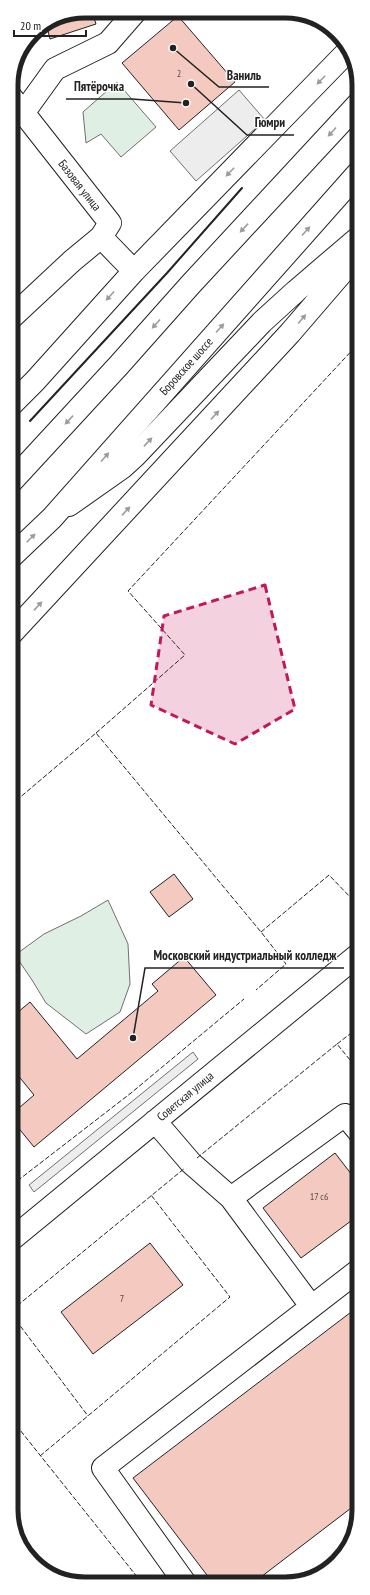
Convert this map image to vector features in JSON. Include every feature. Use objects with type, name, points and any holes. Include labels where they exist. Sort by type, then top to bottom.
[{"type":"street","points":[[18,105],[55,69],[108,43],[130,18]]},
{"type":"street","points":[[18,398],[134,271],[345,54]]},
{"type":"street","name":"Базовая улица","points":[[18,105],[110,223],[101,237]]},
{"type":"street","points":[[18,474],[352,111]]},
{"type":"street","name":"Боровское шоссе","points":[[18,551],[52,518],[352,180]]},
{"type":"street","points":[[18,311],[72,261],[101,237],[134,271]]},
{"type":"street","points":[[52,518],[123,467],[262,322],[352,243]]},
{"type":"street","points":[[18,626],[290,333],[352,261]]},
{"type":"street","points":[[18,405],[35,381]]},
{"type":"street","name":"Советская улица","points":[[18,1234],[352,960]]},
{"type":"street","points":[[231,1198],[345,1115],[352,1124]]},
{"type":"street","points":[[154,1121],[191,1163],[231,1198],[311,1306]]},
{"type":"street","points":[[181,1577],[103,1468],[352,1275]]},
{"type":"highlighted area","points":[[265,585],[295,709],[235,744],[151,705],[164,616]]},
{"type":"green space","points":[[117,82],[156,127],[121,157],[101,134],[86,143],[83,112]]},
{"type":"green space","points":[[108,900],[128,944],[130,984],[120,1012],[86,1034],[46,1003],[18,959],[18,953],[44,934],[81,916]]},
{"type":"shaded area","points":[[239,90],[265,120],[196,181],[170,151]]},
{"type":"shaded area","points":[[193,1052],[198,1059],[34,1192],[29,1185]]},
{"type":"building","points":[[94,18],[96,24],[50,39],[48,31],[45,32],[51,27],[72,19]]},
{"type":"building","points":[[176,18],[180,18],[235,82],[179,130],[122,63]]},
{"type":"building","points":[[174,874],[193,899],[169,917],[150,892]]},
{"type":"building","points":[[184,957],[216,995],[34,1147],[18,1127],[18,1109],[34,1095],[18,1075],[18,1012],[30,1002],[77,1059],[158,991],[152,984]]},
{"type":"building","points":[[335,1153],[352,1175],[352,1220],[301,1258],[263,1208]]},
{"type":"building","points":[[150,1243],[183,1285],[93,1354],[61,1312]]},
{"type":"building","points":[[352,1311],[352,1507],[261,1577],[208,1577],[133,1478]]},
{"type":"fence","points":[[96,733],[185,655],[128,591],[352,350]]},
{"type":"fence","points":[[18,799],[96,733],[286,964],[256,990]]},
{"type":"fence","points":[[261,932],[329,875],[352,899]]},
{"type":"fence","points":[[18,1180],[131,1093],[244,999]]},
{"type":"fence","points":[[337,1044],[352,1032]]},
{"type":"fence","points":[[197,1158],[337,1044],[352,1062]]},
{"type":"fence","points":[[18,1305],[185,1168]]},
{"type":"fence","points":[[40,1456],[230,1297],[151,1195]]},
{"type":"fence","points":[[18,1323],[88,1416]]},
{"type":"fence","points":[[18,1428],[137,1577]]},
{"type":"wall","points":[[30,421],[167,273],[242,188]]},
{"type":"place","name":"Ваниль","points":[[173,48]]},
{"type":"place","name":"Гюмри","points":[[191,84]]},
{"type":"place","name":"Пятёрочка","points":[[186,103]]},
{"type":"place","name":"Московский индустриальный колледж","points":[[133,1038]]}]
